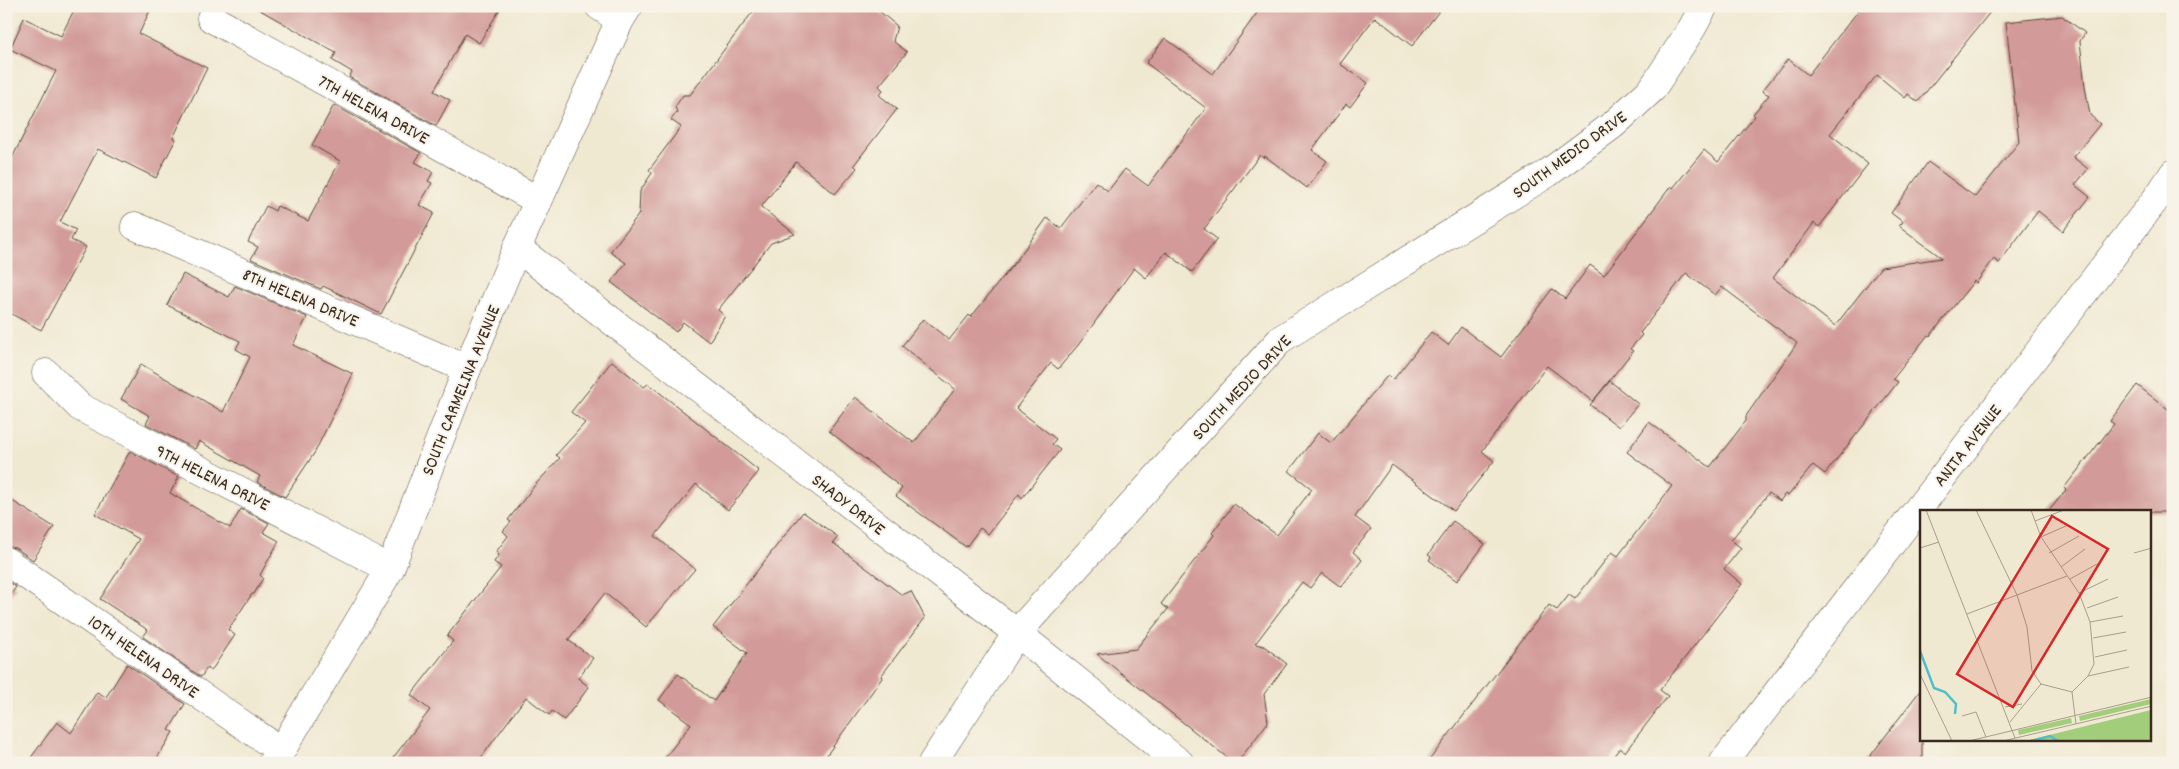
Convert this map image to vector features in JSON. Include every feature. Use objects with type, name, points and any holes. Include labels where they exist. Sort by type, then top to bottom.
[{"type":"street","name":"SOUTH MEDIO DRIVE","points":[[932,763],[1017,633],[1281,339],[1548,173],[1614,124],[1652,89],[1692,28],[1704,6]]},
{"type":"street","name":"SOUTH CARMELINA AVENUE","points":[[277,757],[390,569],[516,248],[616,11]]},
{"type":"street","name":"7TH HELENA DRIVE","points":[[211,18],[537,200]]},
{"type":"street","name":"ANITA AVENUE","points":[[1723,763],[2159,195],[2173,174]]},
{"type":"street","name":"8TH HELENA DRIVE","points":[[135,226],[467,369]]},
{"type":"street","name":"SHADY DRIVE","points":[[516,248],[1017,633],[1180,763]]},
{"type":"street","name":"9TH HELENA DRIVE","points":[[46,373],[80,407],[390,569]]},
{"type":"street","name":"10TH HELENA DRIVE","points":[[6,561],[277,757]]},
{"type":"building","points":[[76,6],[152,6],[139,34],[207,68],[173,138],[176,139],[156,178],[98,149],[60,222],[76,230],[71,240],[86,247],[41,330],[6,311],[6,170],[56,71],[10,49],[24,18],[61,36]]},
{"type":"building","points":[[253,6],[502,6],[479,43],[465,34],[434,91],[450,100],[436,126],[349,77],[352,72],[332,60],[336,53]]},
{"type":"building","points":[[757,6],[873,6],[897,26],[893,41],[907,52],[879,86],[883,90],[879,95],[897,109],[854,165],[857,168],[835,194],[796,162],[761,207],[795,234],[771,243],[718,310],[725,316],[709,342],[683,322],[676,332],[611,282],[626,263],[610,252],[639,214],[640,191],[652,173],[649,170],[681,127],[671,120],[677,112],[675,107],[683,95],[690,95]]},
{"type":"building","points":[[1262,6],[1443,6],[1412,46],[1375,17],[1340,64],[1368,83],[1350,107],[1346,104],[1312,150],[1327,161],[1307,188],[1265,156],[1263,158],[1260,155],[1204,229],[1217,239],[1192,272],[1166,252],[1146,278],[1134,268],[1079,344],[1058,369],[1051,363],[1016,408],[1056,439],[1052,444],[1060,450],[1022,498],[1019,494],[988,534],[980,528],[966,547],[896,496],[902,488],[829,431],[855,397],[914,443],[955,389],[902,346],[923,319],[949,340],[969,315],[971,317],[1016,261],[1047,218],[1061,228],[1096,182],[1108,191],[1125,169],[1148,186],[1206,108],[1146,63],[1165,38],[1213,74]]},
{"type":"building","points":[[1862,6],[1995,6],[1918,102],[1908,94],[1905,98],[1877,75],[1830,134],[1868,164],[1819,227],[1814,223],[1773,278],[1835,326],[1881,267],[1942,258],[1899,226],[1903,222],[1891,213],[1928,162],[1975,197],[2019,142],[2006,22],[2062,16],[2085,33],[2080,41],[2085,87],[2090,115],[2100,124],[2073,157],[2088,169],[2075,185],[2090,197],[2063,231],[2038,211],[1999,263],[1994,259],[1930,336],[1928,335],[1893,379],[1898,382],[1825,474],[1813,465],[1788,496],[1785,494],[1780,501],[1769,493],[1731,540],[1741,548],[1724,569],[1742,584],[1660,690],[1668,696],[1625,752],[1620,748],[1608,763],[1427,763],[1549,605],[1557,610],[1569,595],[1575,599],[1612,552],[1618,556],[1672,486],[1627,452],[1649,422],[1710,467],[1746,421],[1746,416],[1797,343],[1722,287],[1715,295],[1686,273],[1640,333],[1642,335],[1630,349],[1633,351],[1593,401],[1547,366],[1482,451],[1494,461],[1454,511],[1392,465],[1355,517],[1371,529],[1353,552],[1362,560],[1341,587],[1322,573],[1310,588],[1302,582],[1255,644],[1264,646],[1287,664],[1264,694],[1268,722],[1237,763],[1234,763],[1097,654],[1136,649],[1168,609],[1161,604],[1214,535],[1212,533],[1234,504],[1277,535],[1312,489],[1289,471],[1318,433],[1331,443],[1388,375],[1393,380],[1431,332],[1448,345],[1461,327],[1501,357],[1552,289],[1565,299],[1590,265],[1604,275],[1671,186],[1673,188],[1704,150],[1718,162],[1755,116],[1753,114],[1769,95],[1762,91],[1788,59],[1808,75]]},
{"type":"building","points":[[334,105],[421,153],[415,162],[433,172],[428,181],[432,183],[419,205],[434,213],[381,314],[323,286],[321,289],[251,259],[258,247],[248,242],[266,206],[275,211],[277,206],[308,221],[340,161],[312,145]]},
{"type":"building","points":[[183,274],[229,297],[235,286],[307,317],[293,345],[353,374],[315,452],[285,497],[257,482],[260,476],[199,441],[195,449],[146,424],[150,416],[121,399],[141,364],[223,412],[250,357],[236,349],[240,341],[167,305]]},
{"type":"building","points":[[612,361],[644,387],[648,384],[655,389],[759,471],[728,510],[696,484],[655,536],[695,569],[646,627],[605,593],[568,640],[593,658],[578,678],[589,687],[564,720],[552,711],[549,715],[526,697],[477,763],[389,763],[430,710],[411,695],[453,641],[447,636],[501,567],[494,562],[499,555],[496,552],[508,536],[503,531],[511,522],[508,520],[535,485],[560,458],[556,455],[585,423],[571,412]]},
{"type":"building","points":[[1610,381],[1638,404],[1619,427],[1590,405]]},
{"type":"building","points":[[2137,385],[2173,413],[2173,512],[2152,512],[2152,510],[2050,510],[2066,490],[2064,488],[2114,424],[2110,421]]},
{"type":"building","points":[[130,451],[179,477],[170,493],[230,528],[241,509],[269,523],[263,532],[279,541],[260,575],[263,578],[254,594],[252,594],[228,630],[235,635],[211,671],[207,668],[201,677],[143,637],[148,630],[100,599],[139,539],[95,514]]},
{"type":"building","points":[[6,497],[54,527],[33,560],[15,548],[6,546]]},
{"type":"building","points":[[803,512],[838,537],[833,543],[902,595],[911,591],[925,618],[881,676],[882,678],[821,763],[661,763],[691,724],[659,700],[678,674],[714,701],[747,653],[713,627]]},
{"type":"building","points":[[1453,521],[1485,544],[1457,581],[1429,560],[1431,557],[1428,555]]},
{"type":"building","points":[[6,580],[16,587],[6,602]]},
{"type":"building","points":[[127,664],[185,704],[169,730],[173,732],[154,763],[27,763],[57,722],[71,733],[97,692],[106,697]]},
{"type":"building","points":[[1920,691],[1922,763],[1865,763]]}]
